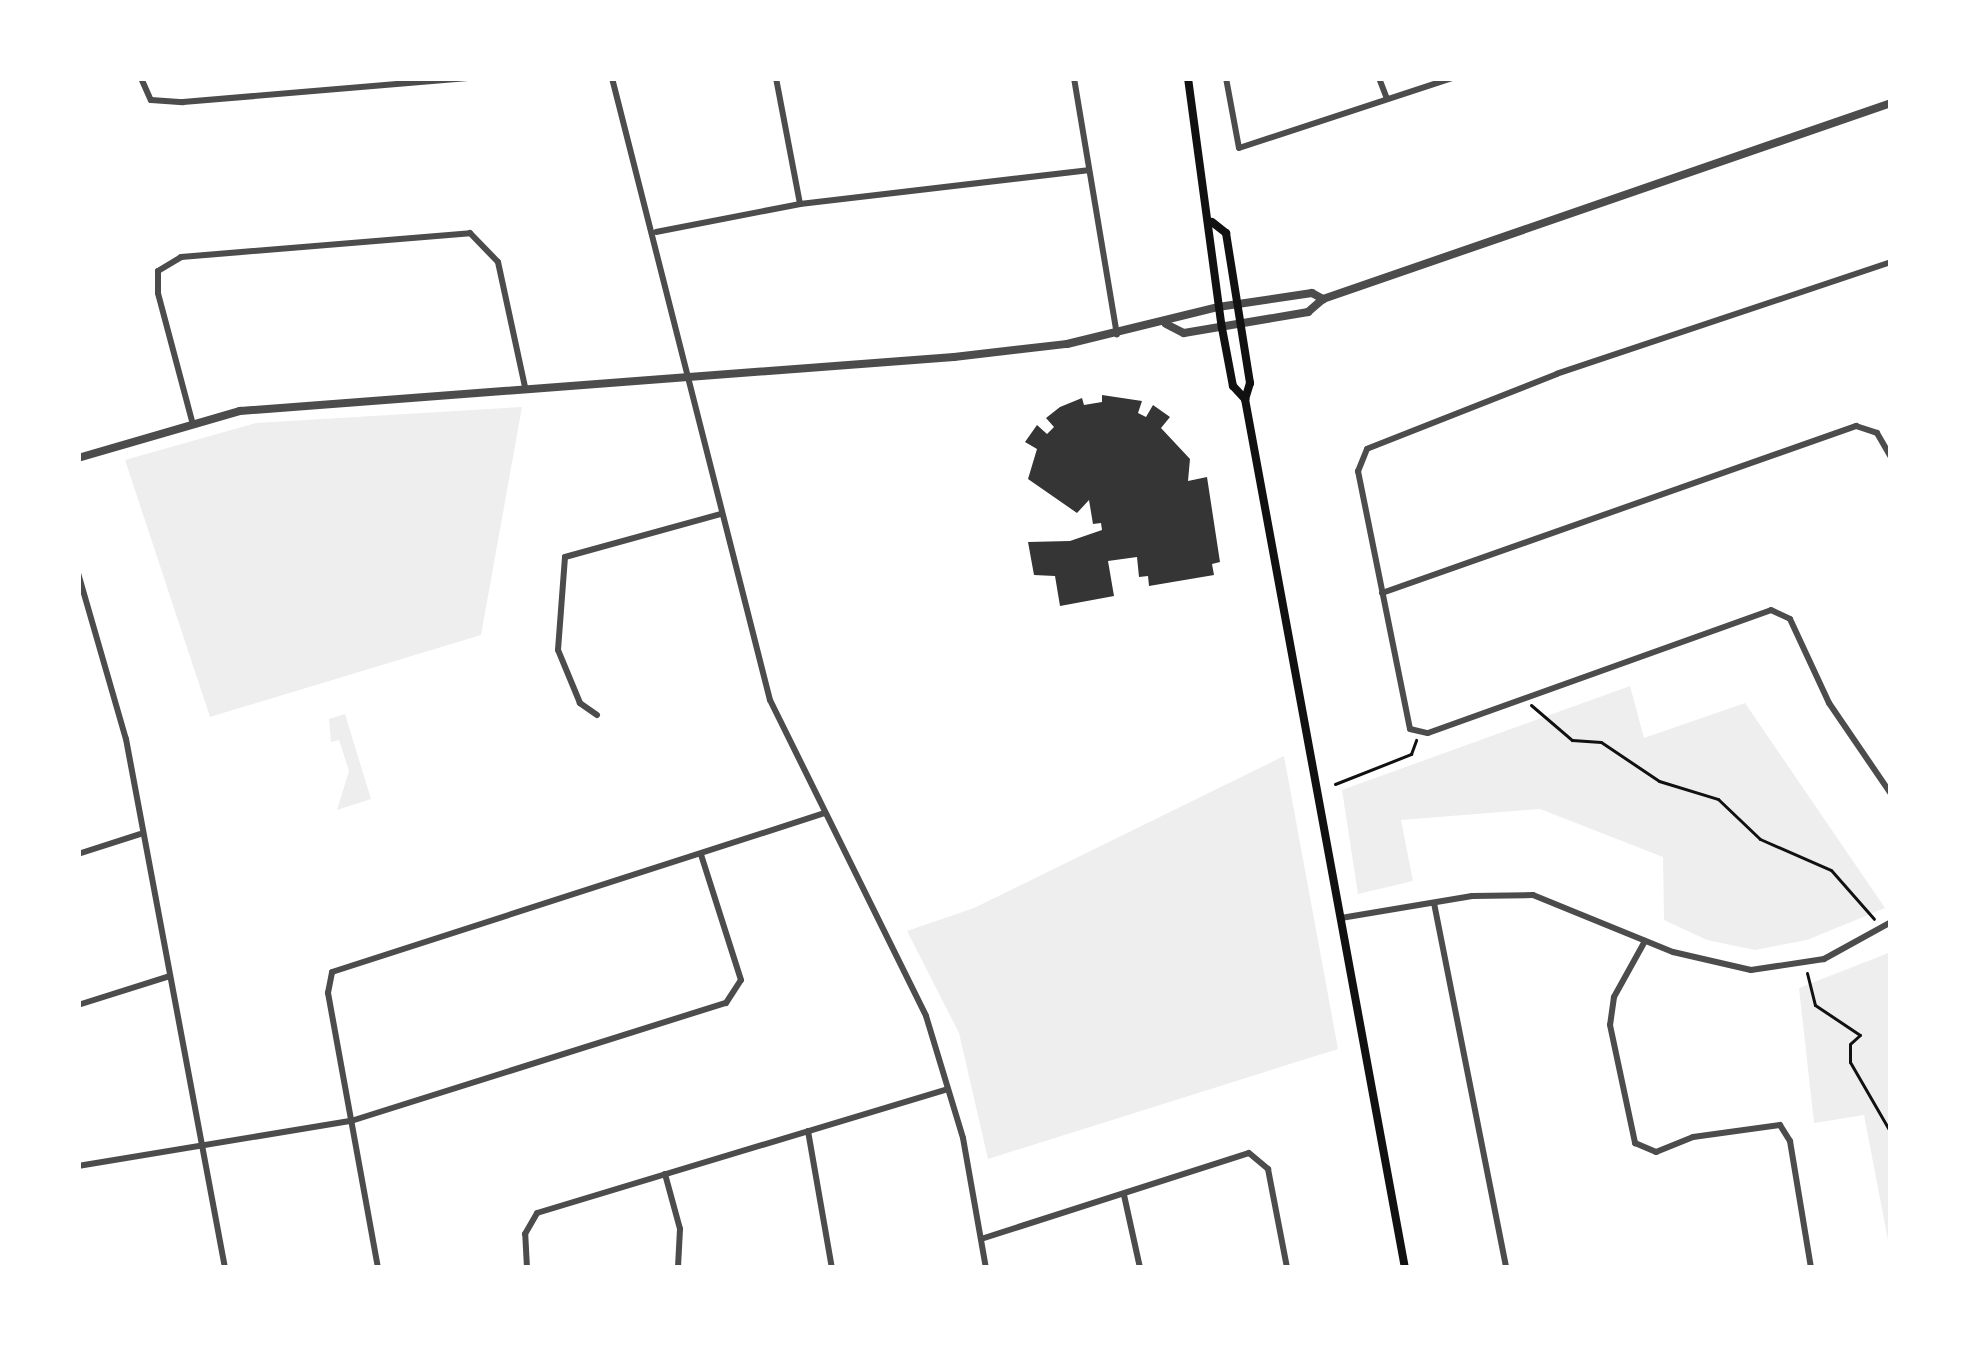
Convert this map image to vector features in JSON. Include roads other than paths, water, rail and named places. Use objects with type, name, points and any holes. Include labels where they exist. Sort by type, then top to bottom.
[{"type":"main road","points":[[1187,78],[1212,222],[1205,233],[1218,307],[1233,386],[1245,399]]},
{"type":"main road","points":[[1212,222],[1226,232],[1250,383],[1245,399],[1337,919],[1405,1268]]},
{"type":"street","points":[[141,78],[151,100],[183,102],[471,78]]},
{"type":"street","points":[[612,78],[656,232],[770,700],[909,972],[949,1089],[986,1268]]},
{"type":"street","points":[[776,78],[800,204]]},
{"type":"street","points":[[1074,78],[1117,334]]},
{"type":"street","points":[[1226,78],[1239,148],[1452,78]]},
{"type":"street","points":[[1379,78],[1387,99]]},
{"type":"street","points":[[1166,324],[1184,333],[1308,312],[1323,299],[1891,103]]},
{"type":"street","points":[[656,232],[800,204],[1088,170]]},
{"type":"street","points":[[192,421],[158,293],[158,271],[182,257],[470,233],[498,262],[525,387]]},
{"type":"street","points":[[1891,262],[1577,366],[1367,449],[1358,471],[1400,708],[1419,733],[1525,700],[1729,622],[1784,612],[1829,703],[1891,794]]},
{"type":"street","points":[[78,458],[192,421],[302,404],[954,358],[1117,334],[1218,307],[1312,293],[1323,299]]},
{"type":"street","points":[[1382,593],[1856,426],[1877,433],[1891,457]]},
{"type":"street","points":[[597,716],[580,703],[558,650],[565,557],[580,547],[721,514]]},
{"type":"street","points":[[78,574],[116,695],[224,1268]]},
{"type":"street","points":[[378,1268],[328,993],[332,972],[825,813]]},
{"type":"street","points":[[78,854],[140,834]]},
{"type":"street","points":[[78,1166],[352,1121],[726,1003],[741,980],[701,855]]},
{"type":"street","points":[[1337,919],[1434,903],[1533,895],[1718,966],[1806,964],[1891,922]]},
{"type":"street","points":[[1434,903],[1506,1268]]},
{"type":"street","points":[[1645,941],[1614,997],[1610,1025],[1635,1143],[1656,1152],[1694,1137],[1780,1125],[1790,1141],[1811,1268]]},
{"type":"street","points":[[78,1005],[170,976]]},
{"type":"street","points":[[527,1268],[525,1234],[538,1213],[949,1089]]},
{"type":"street","points":[[808,1131],[832,1268]]},
{"type":"street","points":[[981,1239],[1241,1153],[1257,1154],[1268,1169],[1287,1268]]},
{"type":"street","points":[[665,1174],[680,1228],[678,1268]]},
{"type":"street","points":[[1124,1195],[1140,1268]]}]
